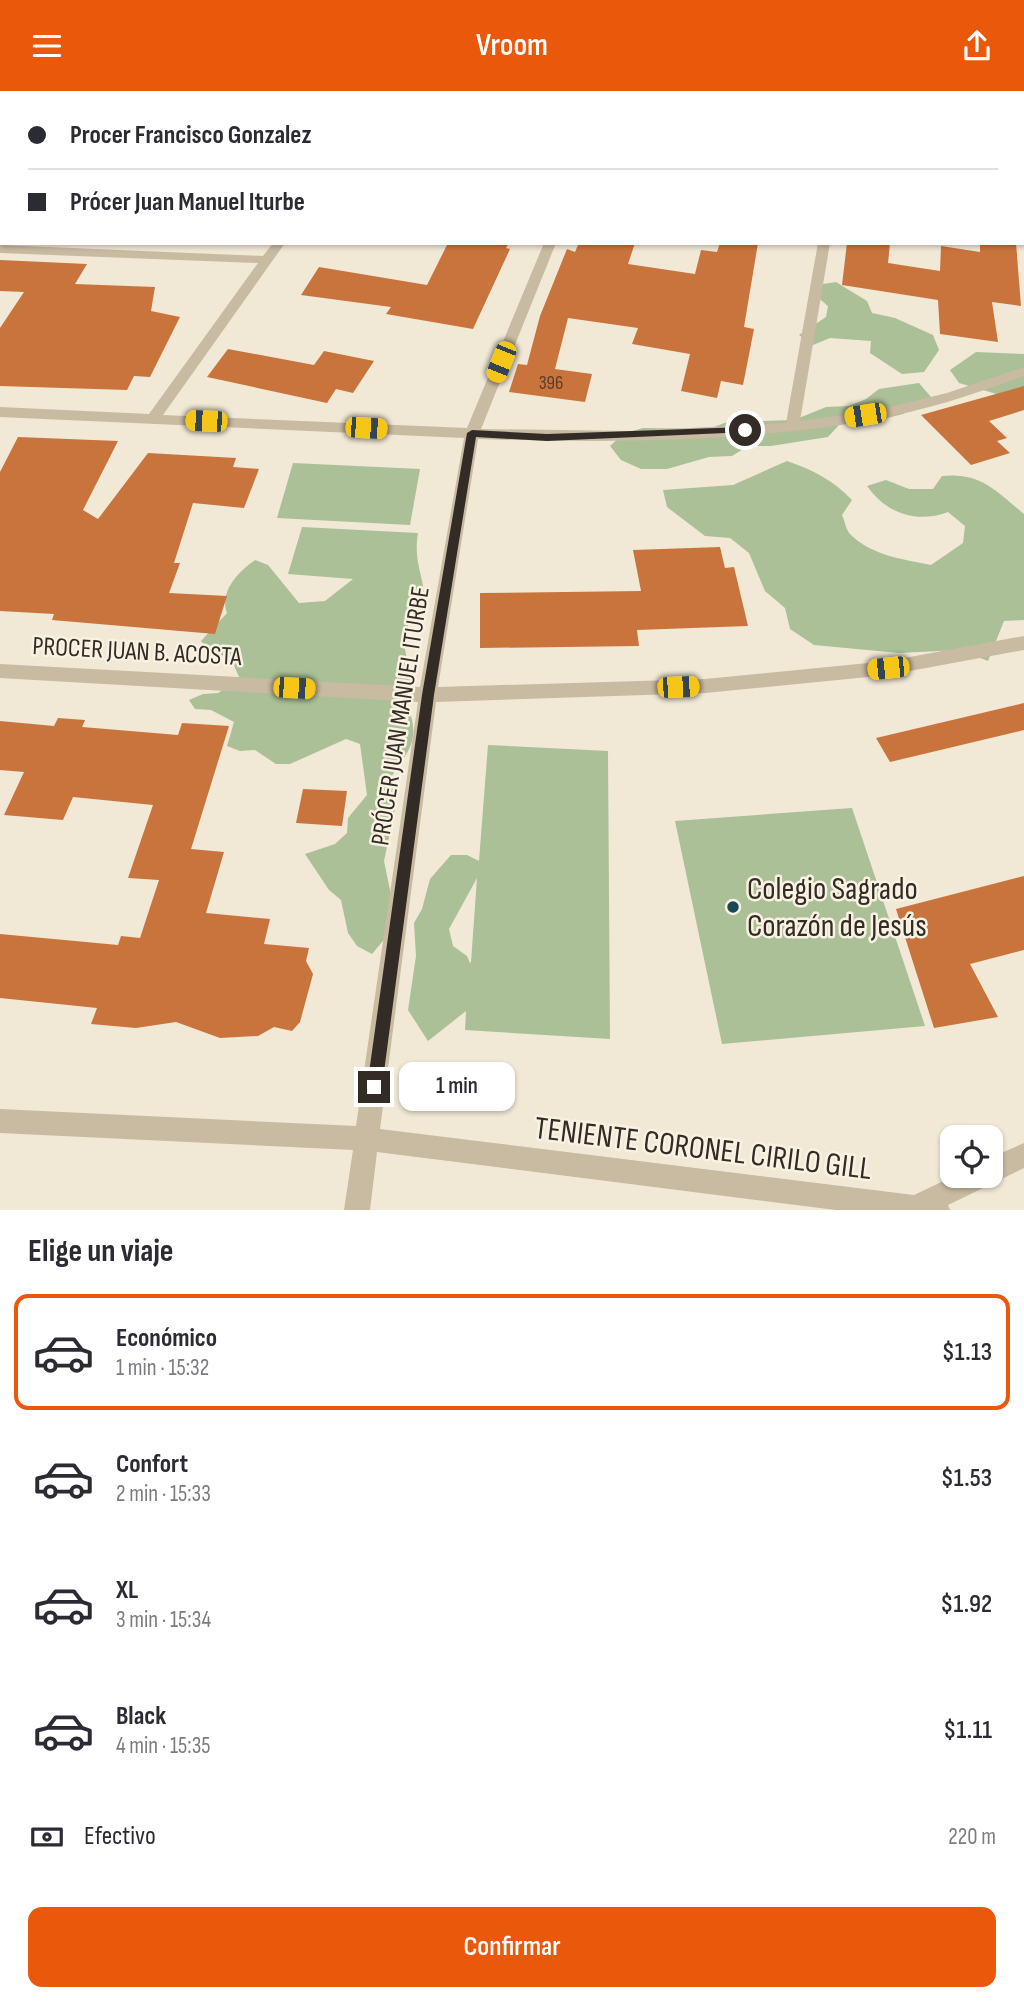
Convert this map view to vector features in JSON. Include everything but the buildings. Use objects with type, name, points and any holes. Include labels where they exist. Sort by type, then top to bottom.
[{"type":"street","points":[[153,419],[277,245]]},
{"type":"street","name":"PRÓCER JUAN MANUEL ITURBE","points":[[357,1210],[428,695],[472,433],[549,245]]},
{"type":"street","points":[[792,427],[824,245]]},
{"type":"street","points":[[0,249],[266,260]]},
{"type":"street","points":[[0,412],[547,437],[792,427],[913,407],[1024,371]]},
{"type":"street","name":"PROCER JUAN B. ACOSTA","points":[[0,671],[428,695],[705,686],[888,668],[1024,643]]},
{"type":"street","name":"TENIENTE CORONEL CIRILO GILL","points":[[0,1121],[367,1139],[925,1210]]},
{"type":"street","points":[[1003,1165],[1024,1155]]},
{"type":"street","points":[[925,1210],[961,1188]]},
{"type":"green space","points":[[836,282],[867,301],[872,313],[895,318],[933,335],[939,350],[924,372],[902,374],[870,353],[871,341],[830,338],[813,345],[799,335],[826,317],[828,306],[816,296],[817,285]]},
{"type":"green space","points":[[976,352],[1024,354],[1024,402],[959,383],[950,370]]},
{"type":"green space","points":[[919,383],[931,397],[903,414],[883,419],[858,419],[839,425],[828,437],[771,446],[748,446],[732,456],[709,457],[667,469],[641,469],[621,460],[610,446],[623,434],[643,428],[709,429],[727,422],[794,420],[826,407],[849,406],[866,399],[879,389]]},
{"type":"green space","points":[[787,461],[822,476],[852,500],[842,515],[849,533],[859,542],[889,556],[931,565],[963,543],[965,526],[948,512],[925,517],[903,514],[883,503],[867,486],[886,480],[909,489],[933,489],[942,476],[956,476],[978,480],[996,491],[1024,514],[1024,620],[1004,621],[988,661],[960,650],[899,653],[814,645],[790,629],[785,608],[765,591],[749,553],[730,538],[705,536],[667,507],[663,490],[733,485]]},
{"type":"green space","points":[[293,463],[420,469],[410,525],[277,518]]},
{"type":"green space","points":[[302,527],[418,533],[418,562],[423,595],[414,618],[402,632],[406,655],[416,680],[407,703],[413,734],[409,750],[391,777],[396,804],[384,861],[397,924],[372,954],[357,946],[348,933],[341,900],[329,890],[305,854],[335,844],[347,833],[348,818],[367,795],[360,744],[346,739],[290,764],[276,764],[255,750],[240,751],[227,746],[234,722],[211,710],[195,709],[189,700],[203,694],[218,693],[240,679],[231,659],[207,649],[201,641],[227,613],[226,598],[232,583],[242,570],[255,560],[268,565],[299,603],[325,601],[353,579],[288,574]]},
{"type":"green space","points":[[488,745],[608,751],[610,1039],[465,1030],[466,1011],[428,1041],[408,1010],[416,956],[414,923],[422,909],[430,879],[451,855],[467,855],[479,861]],"holes":[[[477,878],[471,962],[453,946],[449,929]]]},
{"type":"green space","points":[[852,808],[925,1026],[722,1044],[675,821]]},
{"type":"place","name":"Colegio Sagrado Corazón de Jesús","points":[[733,907]]},
{"type":"route","points":[[374,1087],[428,695],[472,433],[547,437],[745,430]]}]
